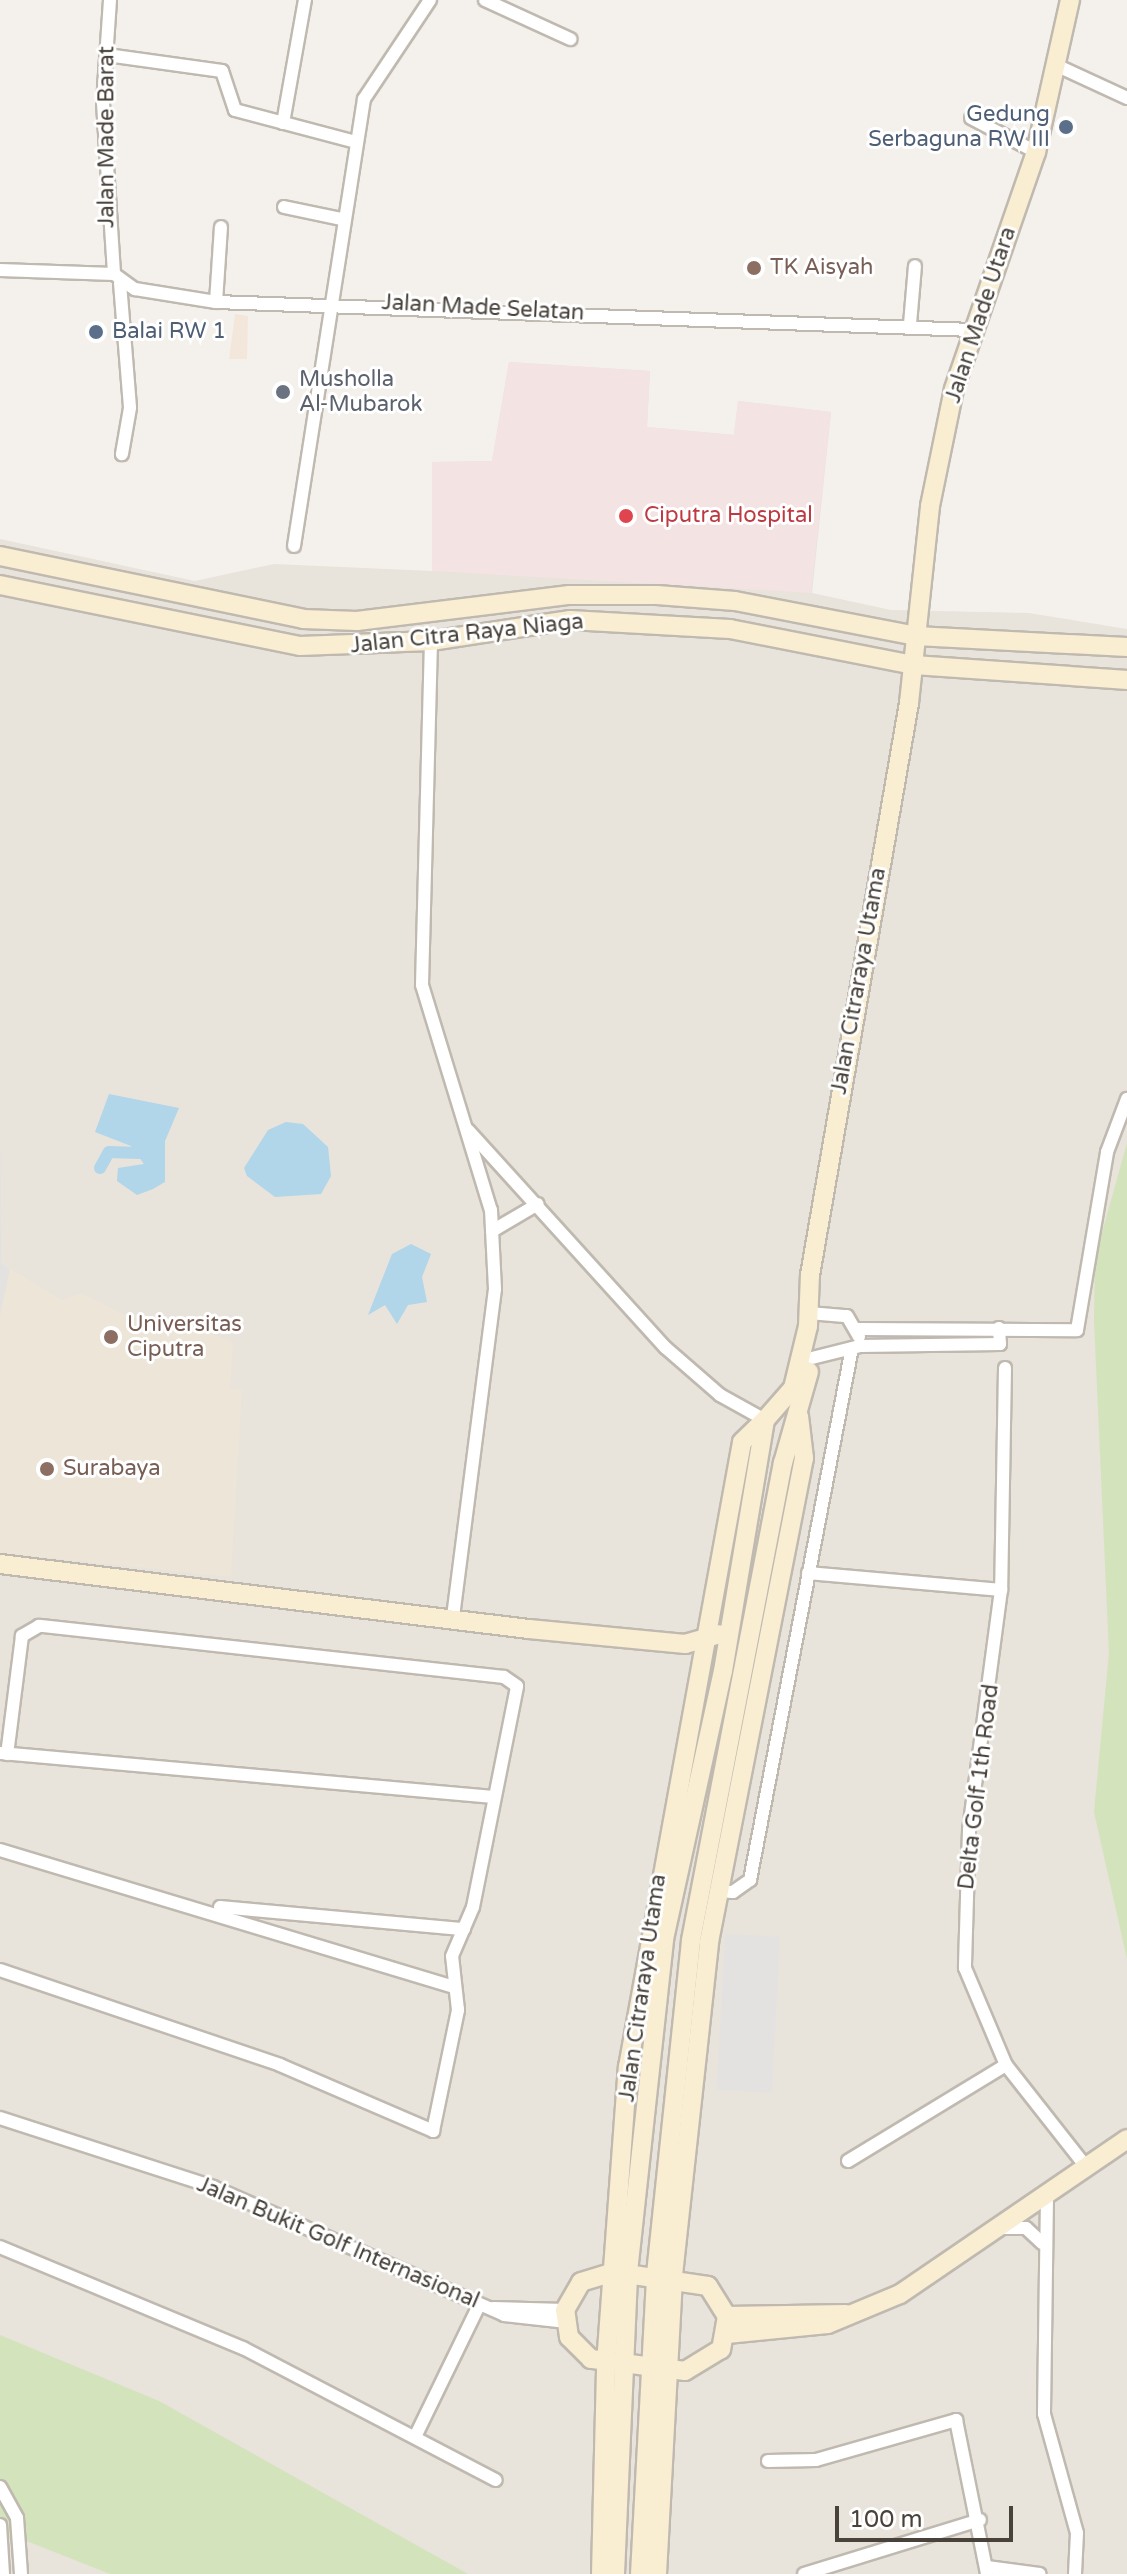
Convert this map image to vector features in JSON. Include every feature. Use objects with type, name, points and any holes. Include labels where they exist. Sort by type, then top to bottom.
[{"type":"street","name":"Jalan Made Barat","points":[[110,0],[107,238],[117,278],[130,408],[122,454]]},
{"type":"street","points":[[283,123],[305,0]]},
{"type":"street","points":[[294,546],[341,219],[370,85],[430,0]]},
{"type":"street","points":[[485,0],[570,39]]},
{"type":"street","name":"Jalan Made Utara","points":[[916,636],[930,506],[973,330],[1036,152],[1060,67],[1070,0]]},
{"type":"street","points":[[107,55],[222,71],[230,107],[356,142]]},
{"type":"street","points":[[1060,67],[1127,98]]},
{"type":"street","points":[[971,118],[1036,152]]},
{"type":"street","points":[[284,207],[341,219]]},
{"type":"street","points":[[216,302],[221,227]]},
{"type":"street","points":[[910,324],[915,266]]},
{"type":"street","name":"Jalan Made Selatan","points":[[0,270],[117,278],[216,302],[331,301],[910,324],[973,330]]},
{"type":"street","name":"Jalan Citra Raya Niaga","points":[[0,556],[274,616],[357,621],[569,595],[657,595],[735,601],[916,636],[1127,647]]},
{"type":"street","name":"Jalan Citra Raya Niaga","points":[[0,585],[238,638],[356,648],[431,641],[570,620],[730,629],[914,665],[1127,680]]},
{"type":"street","points":[[432,613],[422,985],[466,1128],[492,1231],[495,1289],[453,1619]]},
{"type":"street","name":"Jalan Citraraya Utama","points":[[601,2574],[620,2272],[664,1939],[720,1633],[765,1420],[793,1388],[808,1320],[914,665],[916,636]]},
{"type":"street","points":[[858,1329],[1077,1330],[1107,1152],[1127,1099]]},
{"type":"street","points":[[466,1128],[666,1348],[720,1395],[765,1420]]},
{"type":"street","points":[[492,1231],[538,1204]]},
{"type":"street","points":[[717,1891],[733,1892],[750,1880],[808,1573],[856,1349],[858,1329],[847,1316],[808,1320]]},
{"type":"street","name":"Jalan Citraraya Utama","points":[[664,2274],[717,1891],[752,1678],[812,1358],[808,1320]]},
{"type":"street","points":[[812,1358],[856,1349],[1000,1344],[999,1328]]},
{"type":"street","name":"Delta Golf 1th Road","points":[[1005,1368],[1001,1590],[962,1931],[973,1997],[1006,2065],[1087,2168]]},
{"type":"street","points":[[0,1564],[685,1644],[720,1633],[760,1635]]},
{"type":"street","points":[[808,1573],[1001,1590]]},
{"type":"street","points":[[0,1970],[280,2065],[428,2131],[439,2125],[458,2010],[452,1956],[464,1929],[518,1691],[511,1679],[48,1626],[22,1636],[4,1753],[493,1797]]},
{"type":"street","points":[[685,1644],[715,1666],[752,1678]]},
{"type":"street","name":"Jalan Citraraya Utama","points":[[657,2574],[654,2466],[658,2369],[691,1940],[752,1678]]},
{"type":"street","points":[[0,1850],[198,1905],[455,1987]]},
{"type":"street","points":[[198,1905],[464,1929]]},
{"type":"street","points":[[848,2161],[1006,2065]]},
{"type":"street","name":"Jalan Bukit Golf Internasional","points":[[0,2118],[213,2187],[479,2305],[565,2316]]},
{"type":"street","points":[[737,2325],[708,2286],[664,2274],[620,2272],[581,2282],[565,2316],[578,2350],[615,2365],[658,2369],[711,2361],[737,2325],[846,2314],[900,2294],[1004,2228],[1127,2139]]},
{"type":"street","points":[[1047,2197],[1042,2243],[1044,2414],[1077,2533],[1075,2574]]},
{"type":"street","points":[[1004,2228],[1026,2228],[1042,2243]]},
{"type":"street","points":[[0,2247],[154,2306],[496,2480]]},
{"type":"street","points":[[415,2437],[479,2305]]},
{"type":"street","name":"Jalan Citraraya Utama","points":[[615,2365],[615,2574]]},
{"type":"street","points":[[768,2461],[816,2460],[956,2420],[980,2520],[987,2571],[1040,2574]]},
{"type":"street","name":"Jalan Citraraya Utama","points":[[640,2574],[654,2466]]},
{"type":"street","points":[[0,2487],[17,2518],[21,2574]]},
{"type":"street","points":[[804,2574],[980,2520]]},
{"type":"street","points":[[0,2525],[3,2574]]},
{"type":"shaded area","points":[[235,314],[248,316],[247,359],[229,359]]},
{"type":"shaded area","points":[[509,362],[650,371],[647,427],[734,435],[738,401],[831,412],[812,593],[891,610],[1029,613],[1127,629],[1127,2574],[0,2574],[0,539],[195,581],[274,564],[432,571],[432,462],[492,461]]},
{"type":"shaded area","name":"Ciputra Hospital","points":[[509,362],[650,371],[647,427],[734,435],[738,401],[831,412],[811,593],[432,571],[432,462],[492,461]]},
{"type":"shaded area","name":"Universitas Ciputra","points":[[0,1090],[3,1264],[62,1300],[81,1293],[160,1332],[163,1323],[186,1324],[233,1342],[230,1389],[242,1390],[231,1577],[0,1553]]},
{"type":"shaded area","points":[[0,1090],[2,1264],[10,1269],[0,1315]]},
{"type":"shaded area","points":[[725,1934],[780,1937],[772,2093],[717,2090]]},
{"type":"green space","points":[[1127,1143],[1127,1959],[1094,1812],[1109,1653],[1094,1320],[1095,1258]]},
{"type":"green space","points":[[0,2335],[159,2401],[468,2574],[110,2574],[19,2538],[0,2541]]},
{"type":"water","points":[[109,1094],[179,1108],[165,1141],[165,1182],[137,1195],[117,1181],[118,1168],[144,1164],[131,1146],[95,1132]]},
{"type":"water","points":[[286,1122],[303,1124],[328,1147],[331,1176],[321,1194],[275,1197],[247,1176],[244,1168],[268,1130]]},
{"type":"water","points":[[411,1244],[431,1254],[422,1277],[427,1302],[408,1305],[397,1324],[385,1305],[368,1315],[392,1254]]},
{"type":"waterway","points":[[100,1168],[109,1152],[139,1153]]},
{"type":"place","name":"Gedung Serbaguna RW III","points":[[1066,127]]},
{"type":"place","name":"TK Aisyah","points":[[754,268]]},
{"type":"place","name":"Balai RW 1","points":[[96,332]]},
{"type":"place","name":"Musholla Al-Mubarok","points":[[283,392]]},
{"type":"place","name":"Ciputra Hospital","points":[[626,516]]},
{"type":"place","name":"Universitas Ciputra","points":[[111,1337]]},
{"type":"place","name":"Surabaya","points":[[47,1469]]}]
